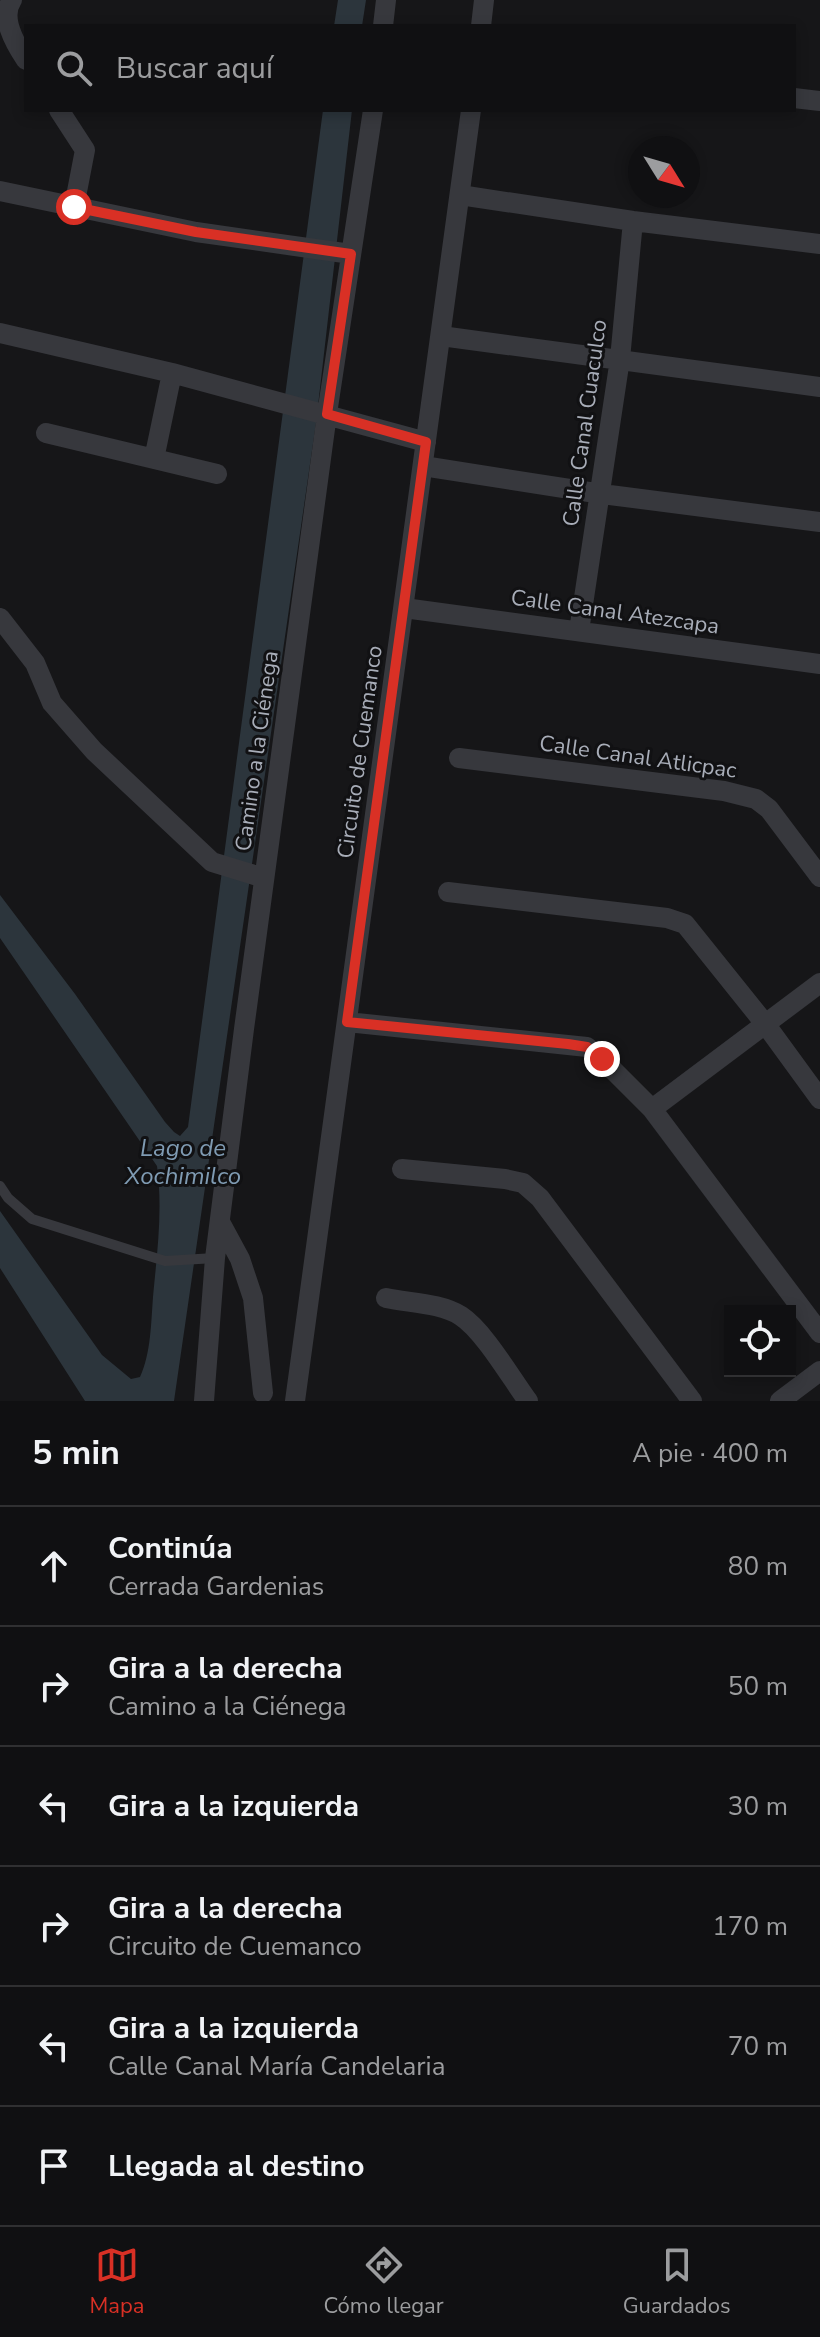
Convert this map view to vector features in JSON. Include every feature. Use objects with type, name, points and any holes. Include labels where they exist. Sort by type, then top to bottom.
[{"type":"street","points":[[12,0],[4,5],[0,14],[2,23],[24,57]]},
{"type":"street","points":[[383,24],[386,0]]},
{"type":"street","points":[[481,24],[484,0]]},
{"type":"street","points":[[796,98],[820,101]]},
{"type":"street","points":[[60,112],[85,150],[74,207]]},
{"type":"street","name":"Camino a la Ciénega","points":[[204,1401],[209,1260],[220,1222],[323,413],[373,112]]},
{"type":"street","name":"Circuito de Cuemanco","points":[[296,1398],[471,112]]},
{"type":"street","points":[[0,191],[196,232],[350,254]]},
{"type":"street","points":[[460,195],[633,221],[819,241]]},
{"type":"street","name":"Calle Canal Cuaculco","points":[[579,631],[620,359],[633,221]]},
{"type":"street","points":[[0,333],[172,373],[426,442]]},
{"type":"street","points":[[441,336],[820,387]]},
{"type":"street","points":[[154,459],[172,373]]},
{"type":"street","points":[[46,433],[217,474]]},
{"type":"street","points":[[423,466],[602,494],[820,522]]},
{"type":"street","name":"Calle Canal Atezcapa","points":[[404,608],[820,664]]},
{"type":"street","points":[[0,618],[35,663],[52,703],[69,724],[212,862],[262,878]]},
{"type":"street","name":"Calle Canal Atlicpac","points":[[459,758],[724,791],[756,799],[769,809],[819,875]]},
{"type":"street","points":[[448,892],[667,918],[685,924],[766,1025],[820,1099]]},
{"type":"street","points":[[652,1109],[820,983]]},
{"type":"street","points":[[347,1022],[587,1047],[652,1109],[820,1333]]},
{"type":"street","points":[[402,1169],[523,1183],[540,1198],[692,1401]]},
{"type":"street","points":[[220,1222],[240,1259],[253,1298],[258,1397],[296,1398]]},
{"type":"street","points":[[386,1298],[460,1315],[477,1331],[528,1401]]},
{"type":"street","points":[[780,1401],[820,1371]]},
{"type":"lane","points":[[0,1186],[8,1198],[32,1219],[165,1261],[209,1260]]},
{"type":"water","points":[[338,0],[366,0],[362,24],[334,24]]},
{"type":"water","name":"Lago de Xochimilco","points":[[323,112],[352,112],[316,423],[174,1401],[85,1401],[0,1268],[0,1211],[102,1355],[131,1379],[140,1377],[150,1338],[158,1248],[157,1166],[0,938],[0,895],[75,994],[165,1122],[180,1136],[188,1127]]},
{"type":"route","points":[[74,207],[196,232],[351,254],[327,414],[426,442],[347,1022],[568,1044],[587,1047],[602,1059]]}]
